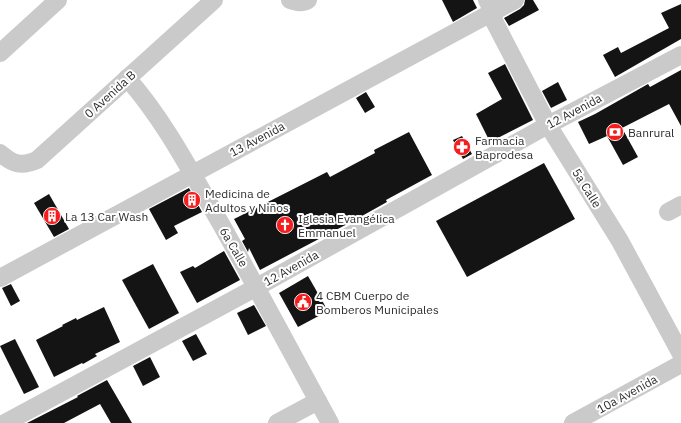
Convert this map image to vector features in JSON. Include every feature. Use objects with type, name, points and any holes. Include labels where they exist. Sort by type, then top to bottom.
[{"type":"street","points":[[0,53],[58,0]]},
{"type":"street","name":"0 Avenida B","points":[[0,153],[9,161],[19,164],[28,164],[37,160],[214,0]]},
{"type":"street","name":"5a Calle","points":[[477,0],[490,12],[548,125],[620,241],[681,354]]},
{"type":"street","name":"13 Avenida","points":[[0,278],[490,12],[515,0]]},
{"type":"street","name":"12 Avenida","points":[[5,423],[257,287],[548,125],[681,55]]},
{"type":"street","name":"6a Calle","points":[[127,78],[144,97],[192,174],[257,287],[330,423]]},
{"type":"street","name":"10a Avenida","points":[[573,423],[681,364]]},
{"type":"street","points":[[277,423],[318,401]]},
{"type":"building","points":[[442,0],[473,0],[477,8],[453,22]]},
{"type":"building","points":[[525,0],[533,0],[539,10],[509,26],[504,18],[520,9],[524,5]]},
{"type":"building","points":[[681,4],[681,39],[615,77],[603,55],[618,47],[621,53],[669,28],[661,13]]},
{"type":"building","points":[[505,64],[533,120],[490,142],[476,114],[502,99],[488,73]]},
{"type":"building","points":[[681,70],[681,126],[669,104],[622,128],[638,157],[623,165],[607,136],[589,144],[578,122],[648,84],[650,87]]},
{"type":"building","points":[[558,82],[567,100],[551,108],[542,91]]},
{"type":"building","points":[[366,92],[375,107],[365,113],[356,98]]},
{"type":"building","points":[[409,132],[432,175],[386,200],[387,202],[353,221],[260,270],[249,248],[248,252],[242,241],[245,239],[234,219],[327,172],[330,177],[375,153],[374,150]]},
{"type":"building","name":"Farmacia Baprodesa","points":[[462,136],[472,154],[463,159],[453,140]]},
{"type":"building","points":[[544,163],[575,219],[467,277],[436,221]]},
{"type":"building","points":[[189,188],[202,212],[174,226],[178,233],[166,240],[149,209]]},
{"type":"building","name":"La 13 Car Wash","points":[[49,194],[69,229],[54,237],[34,203]]},
{"type":"building","points":[[224,251],[240,280],[197,303],[180,272],[193,266],[195,268]]},
{"type":"building","points":[[153,264],[179,313],[149,329],[122,280]]},
{"type":"building","name":"4 CBM Cuerpo de Bomberos Municipales","points":[[308,276],[328,311],[298,327],[279,293]]},
{"type":"building","points":[[11,284],[20,301],[11,306],[2,288]]},
{"type":"building","points":[[254,305],[266,326],[248,335],[237,313]]},
{"type":"building","points":[[104,307],[120,342],[95,354],[97,356],[83,364],[82,363],[54,377],[36,340],[76,318],[77,320]]},
{"type":"building","points":[[196,334],[207,354],[193,361],[182,341]]},
{"type":"building","points":[[15,339],[39,387],[24,394],[0,346]]},
{"type":"building","points":[[150,357],[160,377],[143,386],[133,366]]},
{"type":"building","points":[[107,380],[132,423],[111,423],[100,404],[64,423],[27,423],[78,397],[77,396]]},
{"type":"place","name":"Banrural","points":[[615,132]]},
{"type":"place","name":"Farmacia Baprodesa","points":[[462,147]]},
{"type":"place","name":"Medicina de Adultos y Niños","points":[[192,200]]},
{"type":"place","name":"La 13 Car Wash","points":[[52,216]]},
{"type":"place","name":"Iglesia Evangélica Emmanuel","points":[[285,225]]},
{"type":"place","name":"4 CBM Cuerpo de Bomberos Municipales","points":[[303,302]]}]
